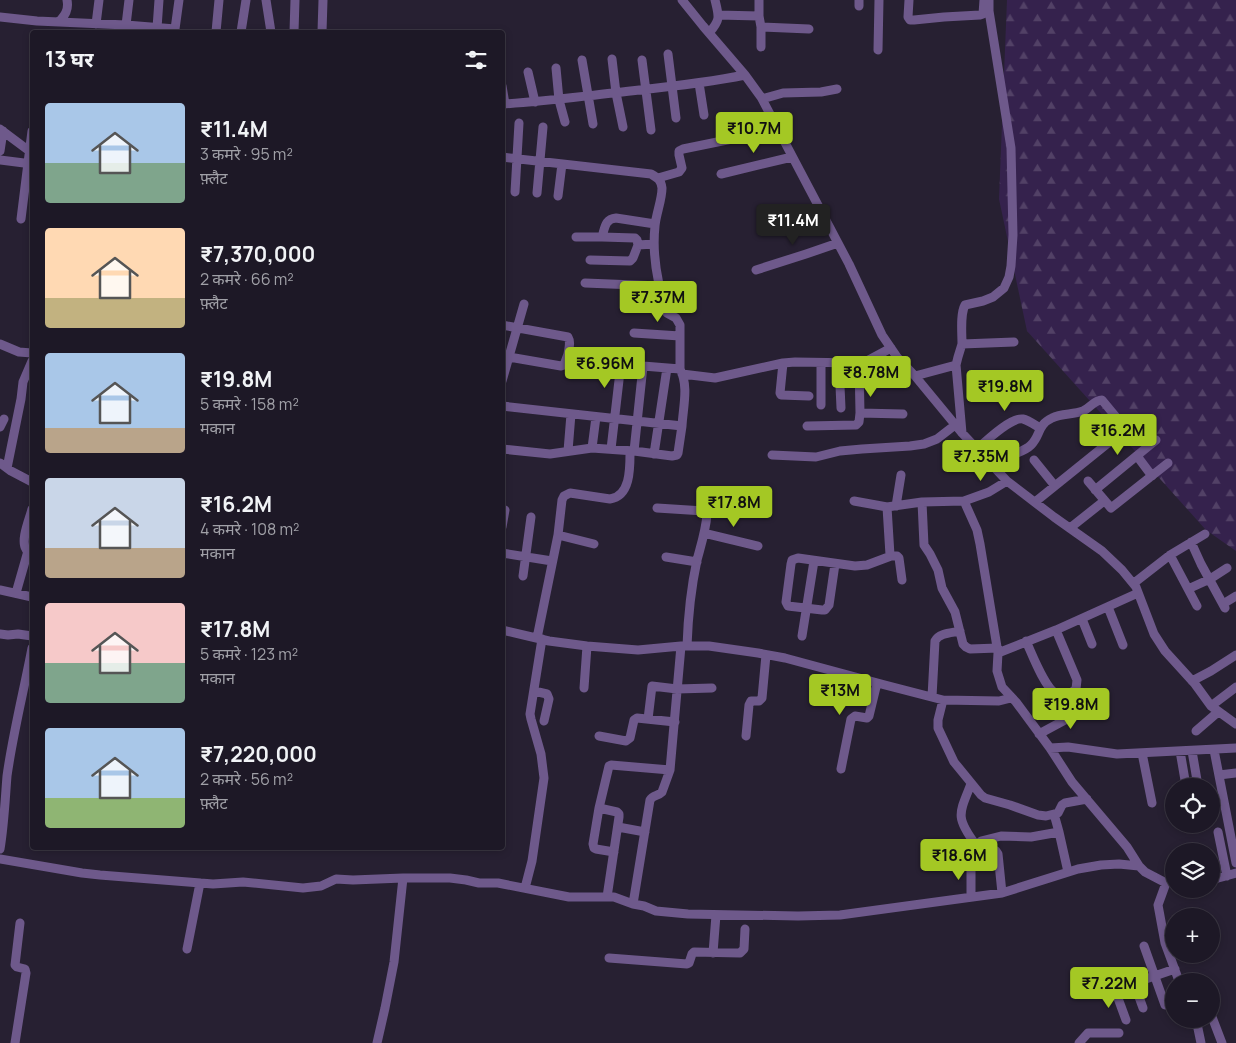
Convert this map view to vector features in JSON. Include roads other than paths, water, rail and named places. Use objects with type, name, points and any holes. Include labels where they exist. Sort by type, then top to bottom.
[{"type":"street","points":[[59,22],[66,15],[68,9],[67,0]]},
{"type":"street","points":[[96,24],[99,0]]},
{"type":"street","points":[[126,25],[129,0]]},
{"type":"street","points":[[157,28],[159,0]]},
{"type":"street","points":[[0,17],[38,22],[175,29],[179,0]]},
{"type":"street","points":[[216,30],[219,0]]},
{"type":"street","points":[[241,30],[246,0]]},
{"type":"street","points":[[266,0],[271,30]]},
{"type":"street","points":[[294,30],[295,0]]},
{"type":"street","points":[[322,30],[323,0]]},
{"type":"street","points":[[682,0],[745,74],[762,100],[860,285],[882,335],[891,348],[962,433],[1007,480],[1102,552],[1134,583],[1154,634],[1165,651],[1215,709],[1236,724]]},
{"type":"street","points":[[709,33],[716,24],[718,15],[715,0]]},
{"type":"street","points":[[759,0],[761,47]]},
{"type":"street","points":[[878,50],[879,0]]},
{"type":"street","points":[[909,0],[908,17],[910,20],[914,20],[980,15],[983,14],[984,0]]},
{"type":"street","points":[[962,433],[956,366],[962,344],[963,308],[965,305],[993,297],[1004,288],[1011,266],[1013,235],[1011,148],[991,19],[990,0]]},
{"type":"street","points":[[718,15],[759,16]]},
{"type":"street","points":[[761,27],[809,29]]},
{"type":"street","points":[[668,54],[676,118]]},
{"type":"street","points":[[612,59],[623,127]]},
{"type":"street","points":[[582,60],[593,124]]},
{"type":"street","points":[[642,60],[651,130]]},
{"type":"street","points":[[556,68],[565,122]]},
{"type":"street","points":[[528,72],[535,102]]},
{"type":"street","points":[[505,104],[560,100],[672,87],[745,74]]},
{"type":"street","points":[[699,83],[704,115]]},
{"type":"street","points":[[762,100],[783,93],[821,92],[838,89]]},
{"type":"street","points":[[515,192],[519,124]]},
{"type":"street","points":[[537,193],[543,127]]},
{"type":"street","points":[[658,178],[681,170],[679,155],[683,149],[732,139],[776,127]]},
{"type":"street","points":[[0,152],[1,130]]},
{"type":"street","points":[[1,130],[30,152]]},
{"type":"street","points":[[721,174],[792,157]]},
{"type":"street","points":[[505,158],[651,174],[658,178],[662,189],[655,224],[654,244],[660,286],[667,313],[679,321],[680,325],[681,372],[685,385],[682,426],[677,455],[592,448],[543,454],[505,449]]},
{"type":"street","points":[[0,160],[30,164],[21,219]]},
{"type":"street","points":[[558,196],[562,164]]},
{"type":"street","points":[[602,237],[606,223],[612,218],[655,224]]},
{"type":"street","points":[[576,237],[635,238],[637,240],[638,245],[630,261],[590,260]]},
{"type":"street","points":[[756,270],[838,242]]},
{"type":"street","points":[[638,245],[654,244]]},
{"type":"street","points":[[585,283],[660,286]]},
{"type":"street","points":[[505,371],[524,304]]},
{"type":"street","points":[[505,326],[568,337],[570,340],[565,364],[561,366],[509,357]]},
{"type":"street","points":[[634,333],[680,336]]},
{"type":"street","points":[[962,344],[1014,342]]},
{"type":"street","points":[[0,344],[19,352],[30,353]]},
{"type":"street","points":[[568,354],[667,368],[715,378],[795,362],[839,364],[865,362],[891,348]]},
{"type":"street","points":[[611,449],[621,363]]},
{"type":"street","points":[[821,363],[822,405]]},
{"type":"street","points":[[807,426],[856,426],[859,422],[860,413],[859,363]]},
{"type":"street","points":[[783,364],[781,395],[809,396]]},
{"type":"street","points":[[839,364],[842,408]]},
{"type":"street","points":[[30,366],[23,382],[21,399],[3,466],[30,481]]},
{"type":"street","points":[[525,888],[532,861],[544,778],[541,754],[530,714],[539,638],[558,535],[562,500],[567,494],[610,499],[616,498],[623,492],[629,475],[643,366]]},
{"type":"street","points":[[915,376],[956,366]]},
{"type":"street","points":[[654,454],[667,368]]},
{"type":"street","points":[[996,469],[1009,456],[1031,445],[1040,428],[1052,418],[1062,414],[1081,412],[1097,401],[1102,400],[1129,426],[1035,502]]},
{"type":"street","points":[[505,406],[682,426]]},
{"type":"street","points":[[860,413],[903,414]]},
{"type":"street","points":[[568,451],[571,414]]},
{"type":"street","points":[[592,448],[596,417]]},
{"type":"street","points":[[977,448],[1016,420],[1025,419],[1040,428]]},
{"type":"street","points":[[772,455],[816,457],[840,451],[924,444],[937,439],[955,425]]},
{"type":"street","points":[[1095,490],[1156,440]]},
{"type":"street","points":[[1137,456],[1152,476]]},
{"type":"street","points":[[1034,460],[1055,486]]},
{"type":"street","points":[[1088,481],[1109,507],[1113,508],[1168,463]]},
{"type":"street","points":[[891,556],[892,506],[901,475]]},
{"type":"street","points":[[854,501],[892,506],[922,502],[964,501],[989,492],[1007,480]]},
{"type":"street","points":[[964,501],[980,544],[998,651],[997,671],[1002,687],[1016,702],[1050,748],[1072,782],[1127,847],[1139,866],[1145,872],[1165,881]]},
{"type":"street","points":[[1070,528],[1104,501]]},
{"type":"street","points":[[922,502],[924,545],[938,570],[942,588],[955,612],[963,644],[970,649],[998,651],[1056,630],[1138,593]]},
{"type":"street","points":[[633,904],[650,800],[653,796],[660,795],[662,792],[670,770],[677,689],[697,562],[707,516],[704,511],[657,508]]},
{"type":"street","points":[[16,593],[30,552],[25,548],[25,537],[30,517]]},
{"type":"street","points":[[523,576],[531,517]]},
{"type":"street","points":[[704,533],[758,546]]},
{"type":"street","points":[[1134,583],[1170,555],[1205,534]]},
{"type":"street","points":[[558,535],[594,544]]},
{"type":"street","points":[[1191,542],[1224,606],[1236,596]]},
{"type":"street","points":[[505,554],[552,561]]},
{"type":"street","points":[[1170,555],[1197,606]]},
{"type":"street","points":[[835,564],[829,605],[825,610],[788,606],[786,604],[792,560],[798,558],[862,566],[891,556],[897,556],[899,558],[902,580]]},
{"type":"street","points":[[666,557],[697,562]]},
{"type":"street","points":[[802,636],[814,560]]},
{"type":"street","points":[[1188,589],[1210,579],[1227,568]]},
{"type":"street","points":[[0,590],[30,596]]},
{"type":"street","points":[[1108,607],[1123,644]]},
{"type":"street","points":[[1082,619],[1092,644]]},
{"type":"street","points":[[1026,641],[1047,685],[1054,693],[1067,695],[1076,689],[1077,680],[1056,630]]},
{"type":"street","points":[[505,631],[587,646],[638,650],[709,646],[785,658],[943,700],[999,701],[1011,698]]},
{"type":"street","points":[[932,697],[934,641],[940,635],[960,631]]},
{"type":"street","points":[[0,634],[30,636]]},
{"type":"street","points":[[584,688],[587,646]]},
{"type":"street","points":[[746,736],[749,705],[751,701],[759,701],[762,698],[766,655]]},
{"type":"street","points":[[1192,681],[1236,655]]},
{"type":"street","points":[[0,849],[8,775],[16,724],[30,658]]},
{"type":"street","points":[[841,769],[851,719],[855,716],[867,718],[869,716],[877,683]]},
{"type":"street","points":[[648,719],[652,686],[677,689],[712,688]]},
{"type":"street","points":[[1196,732],[1236,687]]},
{"type":"street","points":[[534,691],[547,694],[548,696],[544,721]]},
{"type":"street","points":[[943,700],[938,728],[954,762],[985,798],[1038,816],[1060,812],[1064,804],[1087,799]]},
{"type":"street","points":[[1039,734],[1076,714],[1096,709]]},
{"type":"street","points":[[599,736],[626,741],[630,738],[635,719],[675,722]]},
{"type":"street","points":[[1050,748],[1068,747],[1117,754],[1236,748]]},
{"type":"street","points":[[1214,750],[1236,862]]},
{"type":"street","points":[[1192,751],[1197,778]]},
{"type":"street","points":[[1180,752],[1185,778]]},
{"type":"street","points":[[1142,753],[1152,803]]},
{"type":"street","points":[[614,852],[596,849],[593,844],[609,766],[670,770]]},
{"type":"street","points":[[1219,775],[1236,773]]},
{"type":"street","points":[[971,784],[960,815],[974,847]]},
{"type":"street","points":[[599,808],[619,814],[607,897]]},
{"type":"street","points":[[1054,814],[1060,832],[1068,872]]},
{"type":"street","points":[[618,827],[645,832]]},
{"type":"street","points":[[974,847],[981,842],[1001,836],[1031,837],[1060,832]]},
{"type":"street","points":[[1218,833],[1231,875]]},
{"type":"street","points":[[940,848],[974,847],[996,850],[1002,893]]},
{"type":"street","points":[[0,859],[82,873],[213,884],[243,882],[303,888],[321,886],[336,879],[450,878],[479,883],[498,883],[569,898],[614,897],[656,911],[798,916],[840,915],[1002,893],[1078,869],[1119,864],[1139,866]]},
{"type":"street","points":[[971,866],[971,897]]},
{"type":"street","points":[[378,1043],[394,962],[403,878]]},
{"type":"street","points":[[187,949],[200,883]]},
{"type":"street","points":[[1165,892],[1158,905],[1165,943],[1176,973]]},
{"type":"street","points":[[714,953],[716,914]]},
{"type":"street","points":[[15,1043],[26,973],[25,969],[17,967],[15,964],[20,923]]},
{"type":"street","points":[[609,958],[687,964],[694,952],[742,952],[744,949],[745,929]]},
{"type":"street","points":[[1144,946],[1165,1005]]},
{"type":"street","points":[[1126,1020],[1112,991],[1175,969]]},
{"type":"street","points":[[1134,983],[1143,1008]]},
{"type":"street","points":[[1198,1028],[1201,1043]]},
{"type":"street","points":[[1216,1028],[1222,1043]]},
{"type":"street","points":[[1079,1043],[1088,1033],[1119,1034]]},
{"type":"street","points":[[1108,1043],[1109,1033]]}]
